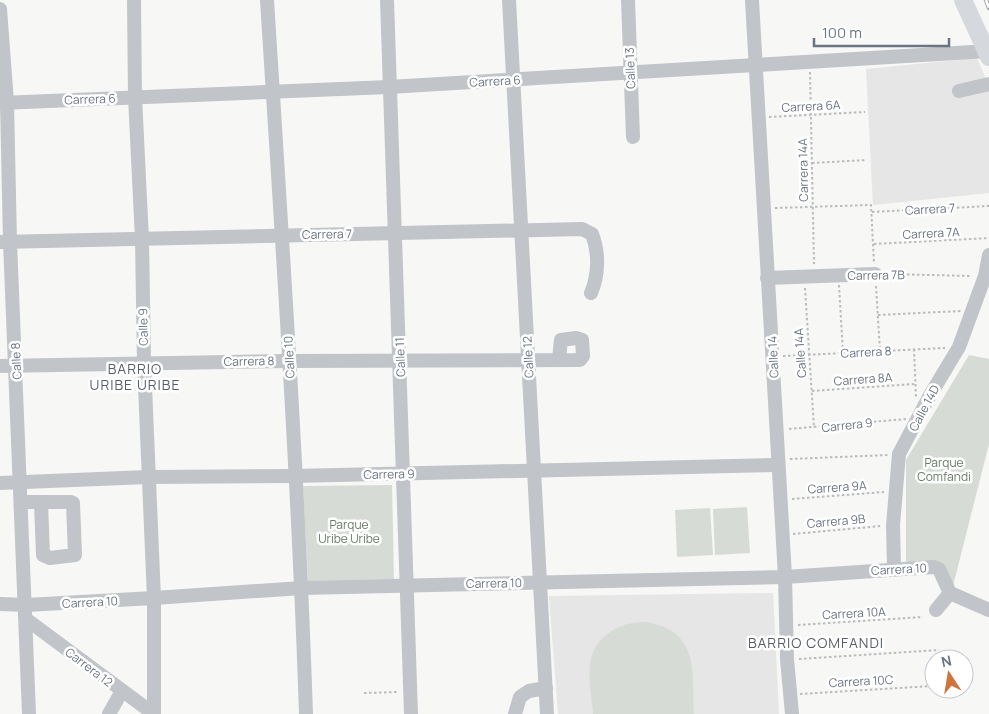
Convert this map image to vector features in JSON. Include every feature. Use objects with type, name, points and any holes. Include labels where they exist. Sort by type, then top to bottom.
[{"type":"main road","points":[[963,0],[988,53]]},
{"type":"main road","points":[[976,0],[989,29]]},
{"type":"street","name":"Calle 9","points":[[134,0],[135,97],[142,239],[144,363],[154,598],[154,714]]},
{"type":"street","name":"Calle 10","points":[[267,0],[283,234],[294,476],[302,588],[306,714]]},
{"type":"street","name":"Calle 11","points":[[387,0],[411,714]]},
{"type":"street","name":"Calle 12","points":[[509,0],[515,80],[521,230],[547,714]]},
{"type":"street","name":"Calle 13","points":[[628,0],[633,136]]},
{"type":"street","name":"Calle 14","points":[[752,0],[773,357],[781,535],[785,577],[785,625],[792,714]]},
{"type":"street","name":"Calle 8","points":[[0,9],[4,102],[5,242],[16,365],[29,714]]},
{"type":"street","name":"Carrera 6","points":[[4,102],[389,87],[988,53]]},
{"type":"street","points":[[960,91],[989,84]]},
{"type":"street","name":"Carrera 7","points":[[5,242],[283,234],[582,229],[592,234],[596,242],[597,273],[591,292]]},
{"type":"street","name":"Calle 14D","points":[[894,568],[893,525],[899,454],[959,347],[985,276],[989,255]]},
{"type":"street","name":"Carrera 7B","points":[[767,278],[874,274]]},
{"type":"street","name":"Carrera 8","points":[[0,366],[289,360],[559,359]]},
{"type":"street","name":"Carrera 9","points":[[0,483],[148,477],[402,474],[778,463]]},
{"type":"street","points":[[21,502],[41,502]]},
{"type":"street","name":"Carrera 10","points":[[0,604],[26,612],[154,598],[302,588],[785,577],[894,568],[936,567],[950,593]]},
{"type":"street","points":[[936,610],[950,593],[989,610]]},
{"type":"street","name":"Carrera 12","points":[[26,612],[122,691],[154,714]]},
{"type":"street","points":[[516,714],[520,697],[529,691],[546,688]]},
{"type":"street","points":[[109,714],[122,691]]},
{"type":"path","name":"Carrera 14A","points":[[809,277],[813,207],[810,62]]},
{"type":"path","name":"Carrera 6A","points":[[759,118],[865,112]]},
{"type":"path","points":[[812,163],[867,160]]},
{"type":"path","points":[[764,208],[872,205]]},
{"type":"path","name":"Carrera 7","points":[[872,212],[989,206]]},
{"type":"path","name":"Carrera 7A","points":[[874,244],[989,238]]},
{"type":"path","name":"Carrera 7B","points":[[874,274],[985,276]]},
{"type":"path","points":[[839,276],[843,353]]},
{"type":"path","name":"Calle 14A","points":[[809,277],[809,355],[814,428]]},
{"type":"path","points":[[878,315],[973,311]]},
{"type":"path","name":"Carrera 8","points":[[773,357],[959,347]]},
{"type":"path","points":[[914,349],[918,418]]},
{"type":"path","name":"Carrera 8A","points":[[812,391],[915,384]]},
{"type":"path","name":"Carrera 9","points":[[776,430],[918,418]]},
{"type":"path","points":[[778,463],[899,454]]},
{"type":"path","name":"Carrera 9A","points":[[779,500],[896,491]]},
{"type":"path","name":"Carrera 9B","points":[[781,535],[893,525]]},
{"type":"path","name":"Carrera 10A","points":[[785,625],[923,617]]},
{"type":"path","points":[[787,659],[924,651]]},
{"type":"path","name":"Carrera 10C","points":[[790,694],[924,686]]},
{"type":"path","points":[[364,693],[410,691]]},
{"type":"shaded area","points":[[977,58],[989,86],[989,193],[873,205],[866,69]]},
{"type":"shaded area","points":[[773,593],[779,714],[558,714],[549,596]]},
{"type":"green space","name":"Parque Comfandi","points":[[969,355],[989,359],[989,444],[952,590],[941,565],[906,565],[906,460]]},
{"type":"green space","name":"Parque Uribe Uribe","points":[[392,485],[394,579],[308,581],[303,486]]},
{"type":"green space","points":[[747,507],[750,553],[715,555],[713,509]]},
{"type":"green space","points":[[710,508],[713,555],[677,557],[675,510]]},
{"type":"green space","points":[[645,622],[663,627],[676,634],[684,644],[692,669],[694,714],[593,714],[589,672],[594,650],[604,636],[612,631],[628,624]]},
{"type":"railway","points":[[986,0],[989,8]]},
{"type":"district","name":"BARRIO URIBE URIBE","points":[[135,376]]},
{"type":"district","name":"BARRIO COMFANDI","points":[[816,642]]}]
